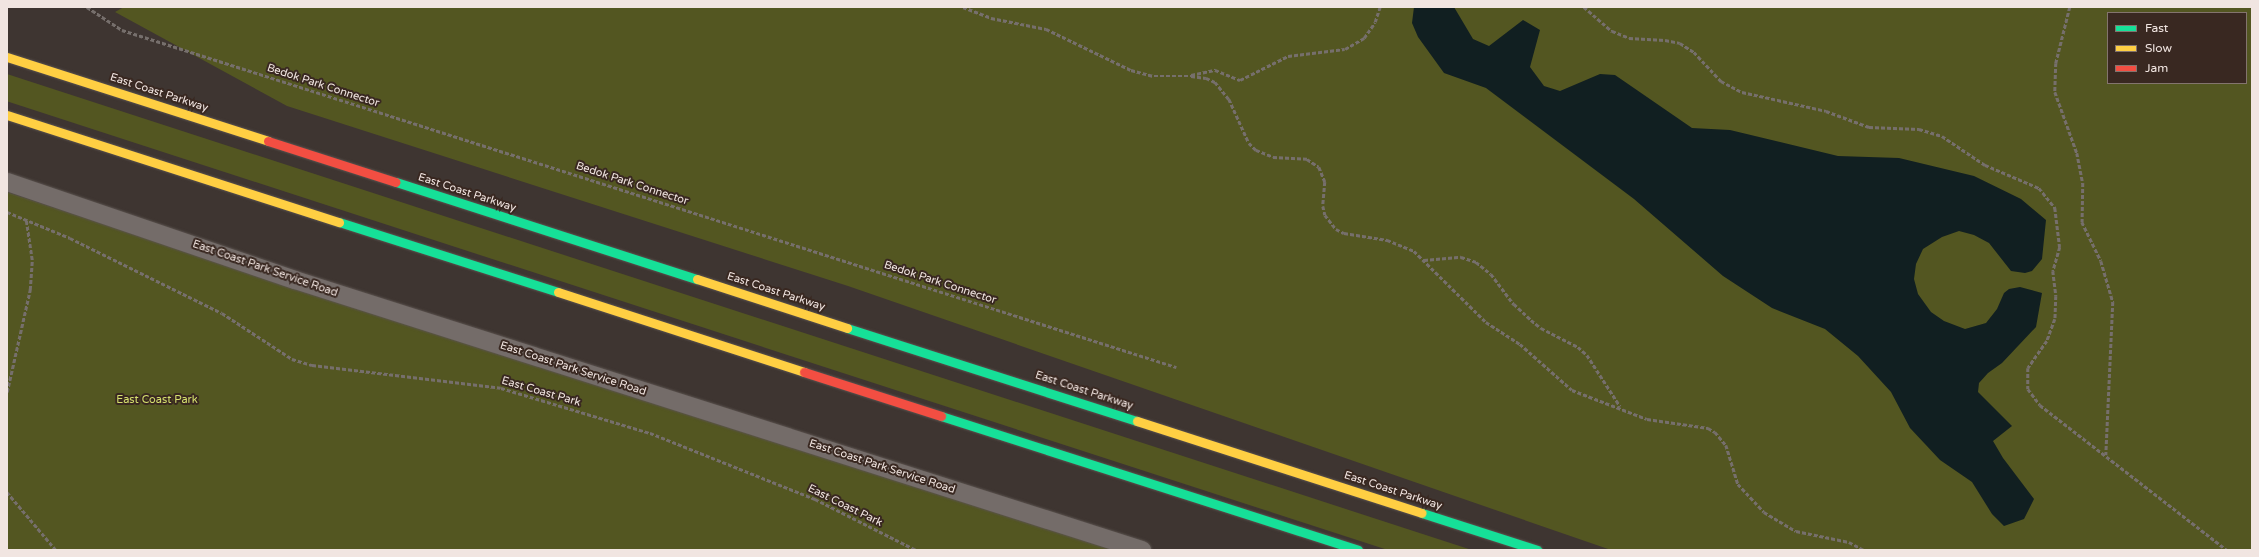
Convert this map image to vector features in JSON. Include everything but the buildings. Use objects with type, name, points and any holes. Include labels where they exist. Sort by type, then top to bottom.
[{"type":"highway","name":"East Coast Parkway","points":[[7,57],[1537,550]]},
{"type":"highway","points":[[7,116],[1358,550]]},
{"type":"street","name":"East Coast Park Service Road","points":[[7,182],[302,282],[1142,550]]},
{"type":"path","name":"Bedok Park Connector","points":[[87,7],[122,30],[1176,367]]},
{"type":"path","points":[[963,7],[991,18],[1046,29],[1131,70],[1154,76],[1191,76],[1206,78],[1215,82],[1229,99],[1249,143],[1256,150],[1273,157],[1307,159],[1319,167],[1325,182],[1323,206],[1325,215],[1336,229],[1344,233],[1387,240],[1414,251],[1486,322],[1520,344],[1572,390],[1620,407],[1647,419],[1708,428],[1715,432],[1726,445],[1738,484],[1764,512],[1796,532],[1849,542],[1864,550]]},
{"type":"path","points":[[1191,76],[1215,70],[1240,80],[1288,56],[1350,47],[1364,38],[1375,22],[1380,7]]},
{"type":"path","points":[[1584,7],[1612,31],[1629,38],[1665,40],[1680,43],[1694,52],[1721,80],[1742,92],[1826,111],[1869,127],[1919,128],[1942,136],[1985,165],[2039,188],[2055,208],[2060,247],[2053,272],[2056,296],[2055,319],[2047,340],[2028,368],[2028,388],[2040,405],[2226,550]]},
{"type":"path","points":[[2070,7],[2056,62],[2055,92],[2077,153],[2083,183],[2082,222],[2101,262],[2113,302],[2106,455]]},
{"type":"path","name":"East Coast Park","points":[[7,212],[70,238],[222,313],[292,359],[312,365],[501,388],[642,430],[815,499],[916,550]]},
{"type":"path","points":[[7,392],[30,290],[32,260],[26,220]]},
{"type":"path","points":[[1424,260],[1461,257],[1476,262],[1491,274],[1514,304],[1531,320],[1541,328],[1578,347],[1587,355],[1620,407]]},
{"type":"path","points":[[7,492],[56,550]]},
{"type":"green space","points":[[124,7],[2252,7],[2252,550],[1611,550],[848,286],[287,106],[115,12]]},
{"type":"green space","points":[[7,74],[1472,550],[1388,550],[7,101]]},
{"type":"green space","name":"East Coast Park","points":[[7,192],[329,299],[1139,550],[7,550]]},
{"type":"shaded area","points":[[1414,7],[1454,7],[1473,39],[1489,46],[1523,20],[1540,30],[1530,67],[1544,86],[1560,91],[1600,74],[1615,75],[1692,128],[1730,130],[1838,156],[1899,158],[1974,176],[2021,199],[2046,220],[2042,259],[2032,271],[2025,273],[2011,271],[1989,243],[1974,235],[1959,231],[1942,237],[1923,249],[1916,264],[1914,279],[1918,294],[1931,312],[1944,321],[1965,329],[1986,323],[1997,309],[2004,293],[2009,289],[2020,287],[2042,293],[2036,327],[2002,363],[1988,373],[1979,383],[1978,392],[2012,426],[1993,441],[2003,458],[2034,499],[2024,519],[2004,526],[1992,514],[1972,482],[1940,460],[1910,428],[1891,392],[1858,356],[1825,329],[1772,308],[1723,276],[1634,199],[1486,88],[1444,73],[1418,37],[1412,23]]},
{"type":"traffic: fast","points":[[396,182],[697,279]]},
{"type":"traffic: fast","points":[[339,222],[558,292]]},
{"type":"traffic: fast","points":[[847,328],[1137,421]]},
{"type":"traffic: fast","points":[[941,416],[1358,550]]},
{"type":"traffic: fast","points":[[1422,513],[1537,550]]},
{"type":"traffic: slow","points":[[7,57],[268,141]]},
{"type":"traffic: slow","points":[[7,115],[339,222]]},
{"type":"traffic: slow","points":[[697,279],[847,328]]},
{"type":"traffic: slow","points":[[558,292],[804,372]]},
{"type":"traffic: slow","points":[[1137,421],[1422,513]]},
{"type":"traffic: jam","points":[[268,141],[396,182]]},
{"type":"traffic: jam","points":[[804,372],[941,416]]}]
